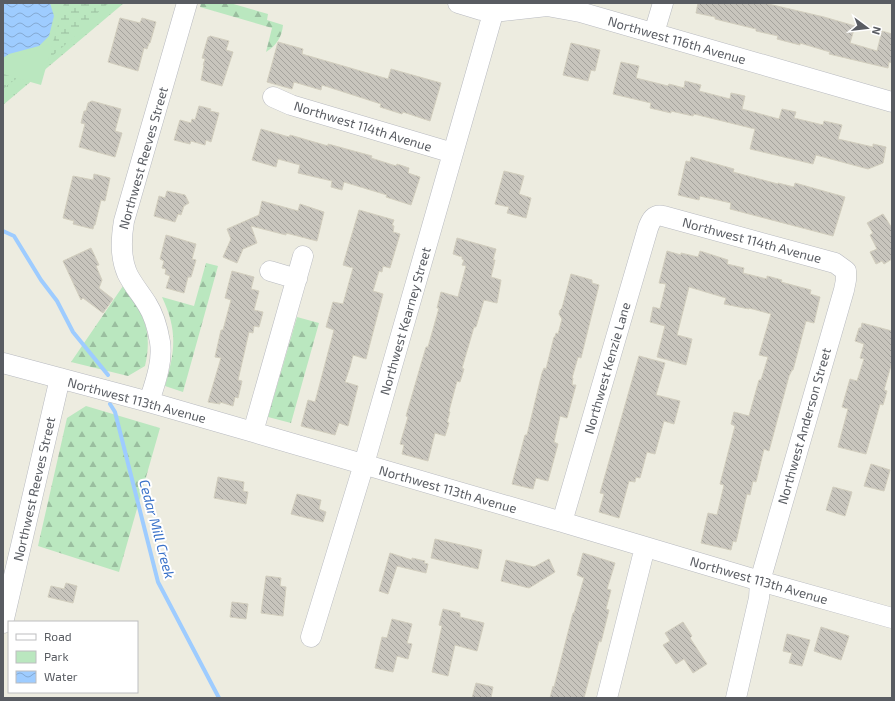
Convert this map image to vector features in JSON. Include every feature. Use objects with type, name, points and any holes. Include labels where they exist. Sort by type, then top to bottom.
[{"type":"street","name":"Northwest Reeves Street","points":[[149,402],[160,360],[158,330],[148,306],[127,273],[123,258],[121,239],[124,221],[187,3]]},
{"type":"street","name":"Northwest 116th Avenue","points":[[458,3],[481,10],[495,7],[547,6],[580,12],[892,102]]},
{"type":"street","points":[[654,33],[663,3]]},
{"type":"street","name":"Northwest Kearney Street","points":[[311,637],[364,464],[495,7]]},
{"type":"street","name":"Northwest 114th Avenue","points":[[273,97],[291,105],[454,153]]},
{"type":"street","name":"Northwest 114th Avenue","points":[[655,217],[658,215],[663,216],[835,263],[846,271]]},
{"type":"street","name":"Northwest Kenzie Lane","points":[[562,522],[648,228],[651,220],[655,217]]},
{"type":"street","points":[[252,432],[303,256]]},
{"type":"street","name":"Northwest Anderson Street","points":[[736,698],[759,598],[760,581],[844,290],[846,271]]},
{"type":"street","points":[[270,272],[297,279]]},
{"type":"street","name":"Northwest 113th Avenue","points":[[3,363],[149,402],[760,581],[892,618]]},
{"type":"street","name":"Northwest Reeves Street","points":[[3,623],[60,378]]},
{"type":"street","points":[[607,698],[645,547]]},
{"type":"green space","points":[[3,3],[124,3],[3,105]]},
{"type":"green space","points":[[3,3],[109,3],[52,56],[3,89]]},
{"type":"green space","points":[[3,3],[64,3],[41,85],[3,74]]},
{"type":"green space","points":[[201,3],[230,3],[268,14],[267,20],[283,25],[280,37],[276,44],[266,52],[272,28],[200,7]]},
{"type":"green space","points":[[206,263],[218,266],[183,392],[165,386],[173,351],[173,331],[171,320],[162,297],[194,306]]},
{"type":"green space","points":[[123,286],[135,303],[144,320],[148,343],[145,366],[128,376],[71,362]]},
{"type":"green space","points":[[297,317],[319,323],[291,423],[268,417]]},
{"type":"green space","points":[[86,406],[160,428],[119,572],[38,546],[67,418]]},
{"type":"water","points":[[3,3],[50,3],[54,16],[49,36],[39,46],[9,54],[3,58]]},
{"type":"building","points":[[698,3],[764,3],[824,17],[855,26],[850,43],[877,51],[882,31],[892,34],[892,63],[889,62],[888,68],[829,54],[830,52],[800,43],[800,45],[777,39],[778,36],[715,19],[715,17],[696,13]]},
{"type":"building","points":[[120,18],[140,23],[142,18],[156,22],[150,43],[147,49],[144,48],[138,71],[108,62]]},
{"type":"building","points":[[210,36],[229,41],[226,50],[233,52],[222,86],[201,80],[205,59],[202,58],[208,37]]},
{"type":"building","points":[[278,42],[303,49],[302,54],[388,79],[391,69],[441,83],[430,121],[403,112],[402,114],[380,107],[381,104],[322,85],[321,90],[294,82],[292,89],[267,82]]},
{"type":"building","points":[[571,43],[600,50],[595,71],[591,70],[588,81],[563,75]]},
{"type":"building","points":[[621,62],[639,66],[636,78],[668,86],[669,84],[684,88],[685,81],[701,85],[699,91],[730,99],[731,93],[745,96],[742,109],[779,119],[782,109],[796,112],[794,118],[823,125],[824,121],[842,125],[838,139],[873,147],[873,144],[886,147],[883,163],[868,169],[816,155],[813,164],[750,149],[755,129],[694,114],[693,116],[671,111],[671,113],[650,108],[651,103],[613,94]]},
{"type":"building","points":[[92,101],[121,109],[115,131],[122,133],[115,157],[79,147],[85,124],[81,123],[84,111],[86,111],[88,103]]},
{"type":"building","points":[[199,106],[219,113],[211,142],[206,140],[205,145],[191,141],[190,144],[174,140],[180,120],[191,123],[192,119],[195,120]]},
{"type":"building","points":[[261,129],[289,137],[290,135],[328,146],[328,144],[372,156],[371,158],[396,166],[397,164],[409,168],[408,173],[420,177],[411,205],[386,197],[387,195],[344,182],[342,190],[331,187],[332,181],[298,173],[300,165],[278,159],[276,167],[252,160]]},
{"type":"building","points":[[691,157],[734,169],[733,172],[778,184],[794,187],[795,183],[845,197],[833,236],[730,209],[731,203],[700,196],[699,200],[678,195],[686,161],[690,162]]},
{"type":"building","points":[[504,171],[524,176],[519,194],[531,198],[526,218],[507,213],[509,207],[495,204]]},
{"type":"building","points":[[94,174],[110,178],[105,201],[101,200],[93,229],[73,224],[74,221],[63,218],[73,176],[93,180]]},
{"type":"building","points":[[167,191],[185,195],[189,203],[184,206],[181,215],[178,214],[175,222],[154,216],[159,196],[165,198]]},
{"type":"building","points":[[262,201],[298,211],[300,204],[324,212],[317,241],[251,226],[257,243],[243,249],[237,263],[223,257],[231,239],[227,229],[259,215]]},
{"type":"building","points":[[359,210],[394,220],[392,225],[394,226],[393,232],[400,234],[390,268],[383,266],[382,272],[379,271],[373,291],[383,294],[366,359],[353,355],[345,382],[358,386],[348,426],[339,423],[335,435],[301,426],[308,400],[315,402],[334,330],[326,327],[333,302],[343,304],[353,268],[343,265]]},
{"type":"building","points":[[883,214],[892,228],[892,259],[884,264],[882,261],[876,264],[870,252],[877,249],[870,235],[873,233],[867,223]]},
{"type":"building","points":[[166,235],[196,244],[192,259],[196,260],[191,277],[188,277],[184,293],[166,288],[170,276],[165,274],[166,269],[162,268],[164,261],[160,259]]},
{"type":"building","points":[[457,238],[496,249],[491,277],[501,280],[497,303],[484,300],[476,327],[474,327],[462,368],[464,369],[460,382],[457,381],[449,411],[447,422],[449,423],[445,436],[435,433],[428,461],[402,454],[404,445],[400,444],[408,417],[406,416],[439,308],[437,308],[441,292],[458,297],[466,266],[462,265],[464,260],[462,257],[453,254]]},
{"type":"building","points":[[91,248],[99,265],[96,266],[102,280],[99,288],[113,299],[103,313],[83,298],[81,300],[63,261]]},
{"type":"building","points":[[667,251],[681,255],[681,253],[698,257],[700,251],[728,260],[727,264],[744,268],[743,273],[767,279],[767,276],[782,280],[781,282],[811,290],[810,294],[820,297],[814,323],[806,321],[793,370],[789,376],[769,451],[764,449],[756,482],[753,481],[750,495],[747,494],[736,542],[733,541],[731,550],[701,543],[708,513],[717,515],[724,485],[720,484],[735,426],[731,424],[734,412],[749,416],[759,380],[761,380],[768,357],[759,355],[771,314],[749,308],[724,304],[726,298],[689,287],[677,335],[692,339],[686,365],[657,357],[665,326],[650,322],[653,307],[660,309],[666,284],[659,283]]},
{"type":"building","points":[[232,271],[254,277],[251,289],[259,291],[254,310],[263,312],[259,327],[254,326],[253,333],[249,332],[238,380],[242,381],[238,398],[235,397],[233,406],[220,402],[220,404],[208,402],[221,358],[215,357],[221,330],[223,330],[231,300],[225,298]]},
{"type":"building","points":[[571,274],[592,280],[592,283],[599,285],[581,358],[578,357],[572,378],[572,385],[576,385],[567,418],[560,416],[554,442],[558,444],[548,481],[536,478],[533,489],[512,484],[525,435],[527,435],[542,373],[544,368],[546,369],[554,337],[556,333],[558,334],[562,319],[559,314]]},
{"type":"building","points":[[862,323],[892,331],[892,362],[884,390],[887,391],[883,405],[880,404],[866,454],[838,447],[848,409],[842,407],[850,379],[857,381],[864,359],[860,358],[864,344],[855,341]]},
{"type":"building","points":[[639,356],[665,363],[656,395],[680,401],[674,424],[664,421],[655,454],[647,452],[640,478],[636,477],[635,482],[629,481],[619,518],[599,512],[604,494],[600,493]]},
{"type":"building","points":[[871,464],[890,470],[884,491],[864,486]]},
{"type":"building","points":[[218,477],[244,482],[243,491],[248,492],[246,504],[214,498]]},
{"type":"building","points":[[833,487],[852,492],[845,516],[826,510]]},
{"type":"building","points":[[297,494],[321,500],[319,509],[326,512],[323,522],[291,514]]},
{"type":"building","points":[[435,539],[482,550],[478,569],[431,558]]},
{"type":"building","points":[[390,553],[412,560],[412,558],[425,561],[424,563],[428,564],[426,573],[397,566],[388,594],[379,591]]},
{"type":"building","points":[[583,553],[615,563],[607,589],[611,590],[606,609],[609,610],[584,698],[550,698],[584,578],[577,575]]},
{"type":"building","points":[[549,559],[555,572],[529,588],[501,581],[506,560],[534,567]]},
{"type":"building","points":[[266,576],[281,578],[280,586],[286,587],[283,616],[261,613]]},
{"type":"building","points":[[66,583],[77,586],[73,603],[48,597],[51,586],[64,589]]},
{"type":"building","points":[[232,602],[248,604],[246,619],[230,617]]},
{"type":"building","points":[[443,609],[460,613],[460,617],[484,623],[477,651],[455,645],[448,676],[432,672],[442,626],[439,625]]},
{"type":"building","points":[[392,619],[412,624],[407,643],[412,644],[408,659],[397,656],[393,672],[375,668],[382,637],[387,638]]},
{"type":"building","points":[[683,622],[692,636],[690,638],[707,664],[693,673],[684,659],[676,664],[663,645],[670,641],[665,633]]},
{"type":"building","points":[[821,627],[849,636],[841,660],[814,651]]},
{"type":"building","points":[[787,634],[810,640],[802,666],[789,663],[792,653],[783,651]]},
{"type":"building","points":[[476,683],[493,687],[491,698],[472,698]]},
{"type":"waterway","name":"Cedar Mill Creek","points":[[3,231],[14,236],[41,280],[57,301],[73,332],[108,375]]},
{"type":"waterway","name":"Cedar Mill Creek","points":[[110,404],[115,412],[158,582],[219,698]]}]
